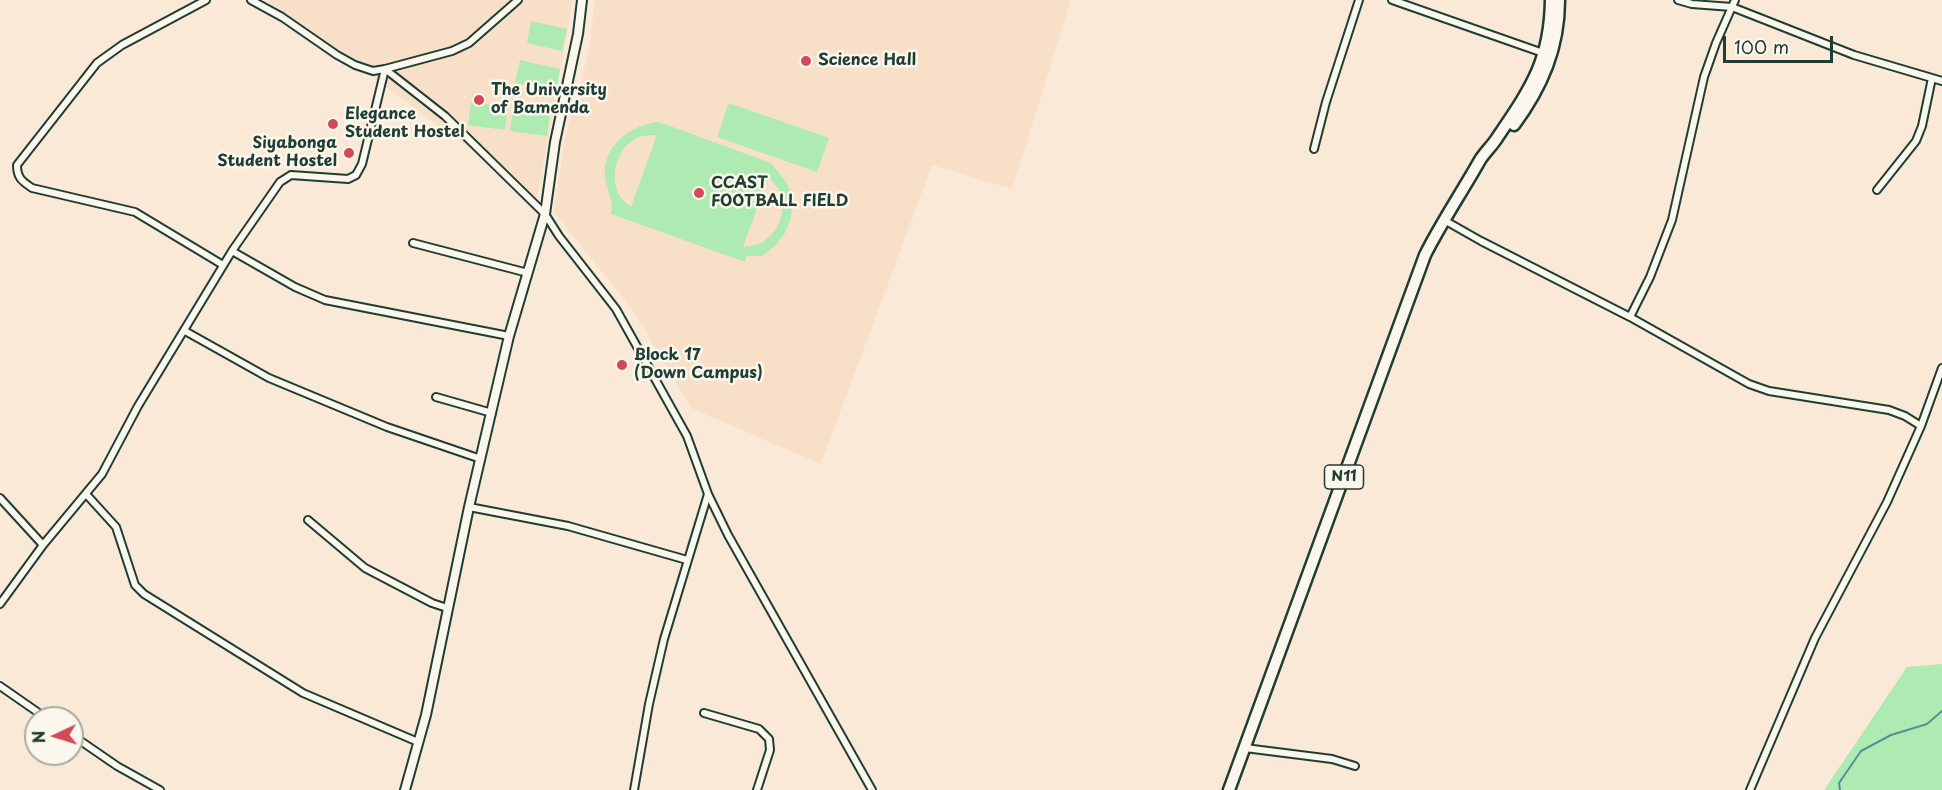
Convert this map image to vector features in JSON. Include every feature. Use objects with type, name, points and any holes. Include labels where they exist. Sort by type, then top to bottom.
[{"type":"highway","name":"N11","points":[[1548,55],[1551,0]]},
{"type":"highway","name":"N11","points":[[1229,790],[1425,255],[1480,160],[1516,110],[1548,55],[1556,37],[1559,0]]},
{"type":"street","points":[[206,0],[122,45],[97,63],[17,165],[17,174],[21,181],[32,188],[135,212],[223,265]]},
{"type":"street","points":[[251,0],[282,17],[346,60],[373,70],[385,69],[452,51],[469,43],[518,0]]},
{"type":"street","points":[[405,790],[426,715],[469,507],[509,336],[545,214],[555,142],[578,34],[582,0]]},
{"type":"street","points":[[1314,149],[1326,102],[1359,0]]},
{"type":"street","points":[[1392,0],[1548,55]]},
{"type":"street","points":[[1678,0],[1692,4],[1733,3],[1854,55],[1942,81]]},
{"type":"street","points":[[1630,317],[1650,277],[1672,220],[1704,77],[1733,3]]},
{"type":"street","points":[[385,69],[446,116],[545,214],[621,319],[687,436],[708,494],[728,535],[872,790]]},
{"type":"street","points":[[0,604],[43,545],[102,474],[138,406],[232,250],[280,182],[291,175],[348,179],[356,175],[365,154],[385,69]]},
{"type":"street","points":[[1877,190],[1916,141],[1922,126],[1932,78]]},
{"type":"street","points":[[1444,220],[1480,241],[1630,317],[1749,384],[1769,391],[1889,410],[1921,426]]},
{"type":"street","points":[[413,243],[528,273]]},
{"type":"street","points":[[232,250],[295,288],[325,300],[509,336]]},
{"type":"street","points":[[185,331],[269,378],[387,427],[481,459]]},
{"type":"street","points":[[1750,790],[1815,638],[1887,502],[1921,426],[1942,368]]},
{"type":"street","points":[[436,397],[492,413]]},
{"type":"street","points":[[86,494],[116,527],[135,585],[144,594],[303,693],[418,742]]},
{"type":"street","points":[[634,790],[649,704],[664,639],[708,494]]},
{"type":"street","points":[[0,498],[43,545]]},
{"type":"street","points":[[469,507],[568,526],[687,560]]},
{"type":"street","points":[[308,520],[365,568],[432,603],[447,608]]},
{"type":"street","points":[[0,686],[29,706]]},
{"type":"street","points":[[704,713],[759,729],[769,739],[770,750],[757,790]]},
{"type":"street","points":[[84,743],[117,766],[160,790]]},
{"type":"street","points":[[1245,748],[1332,759],[1355,766]]},
{"type":"shaded area","name":"The University of Bamenda","points":[[269,0],[573,0],[537,197],[269,2]]},
{"type":"shaded area","points":[[595,0],[1071,0],[1012,189],[932,165],[821,464],[691,408],[633,310],[554,212],[565,138],[589,52]]},
{"type":"green space","points":[[531,21],[567,29],[562,51],[527,43]]},
{"type":"green space","points":[[520,60],[560,69],[556,91],[515,83]]},
{"type":"green space","points":[[471,102],[508,107],[505,130],[468,125]]},
{"type":"green space","points":[[729,103],[829,138],[817,172],[717,137]]},
{"type":"green space","points":[[513,107],[550,112],[547,136],[510,131]]},
{"type":"green space","name":"CCAST FOOTBALL FIELD","points":[[659,122],[771,163],[786,182],[791,192],[792,204],[791,217],[785,233],[776,245],[762,256],[747,256],[745,262],[611,214],[612,205],[605,177],[608,156],[620,139],[638,127]],"holes":[[[657,135],[631,207],[622,199],[617,190],[615,181],[617,161],[627,145],[634,139]],[[768,178],[775,184],[782,200],[781,218],[772,234],[765,240],[743,247]]]},
{"type":"green space","points":[[1942,664],[1942,790],[1824,790],[1907,667]]},
{"type":"waterway","points":[[1840,790],[1839,783],[1861,751],[1891,735],[1927,724],[1942,711]]},
{"type":"place","name":"Science Hall","points":[[806,61]]},
{"type":"place","name":"The University of Bamenda","points":[[479,100]]},
{"type":"place","name":"Elegance Student Hostel","points":[[333,124]]},
{"type":"place","name":"Siyabonga Student Hostel","points":[[349,153]]},
{"type":"place","name":"CCAST FOOTBALL FIELD","points":[[699,193]]},
{"type":"place","name":"Block 17 (Down Campus)","points":[[622,365]]}]
